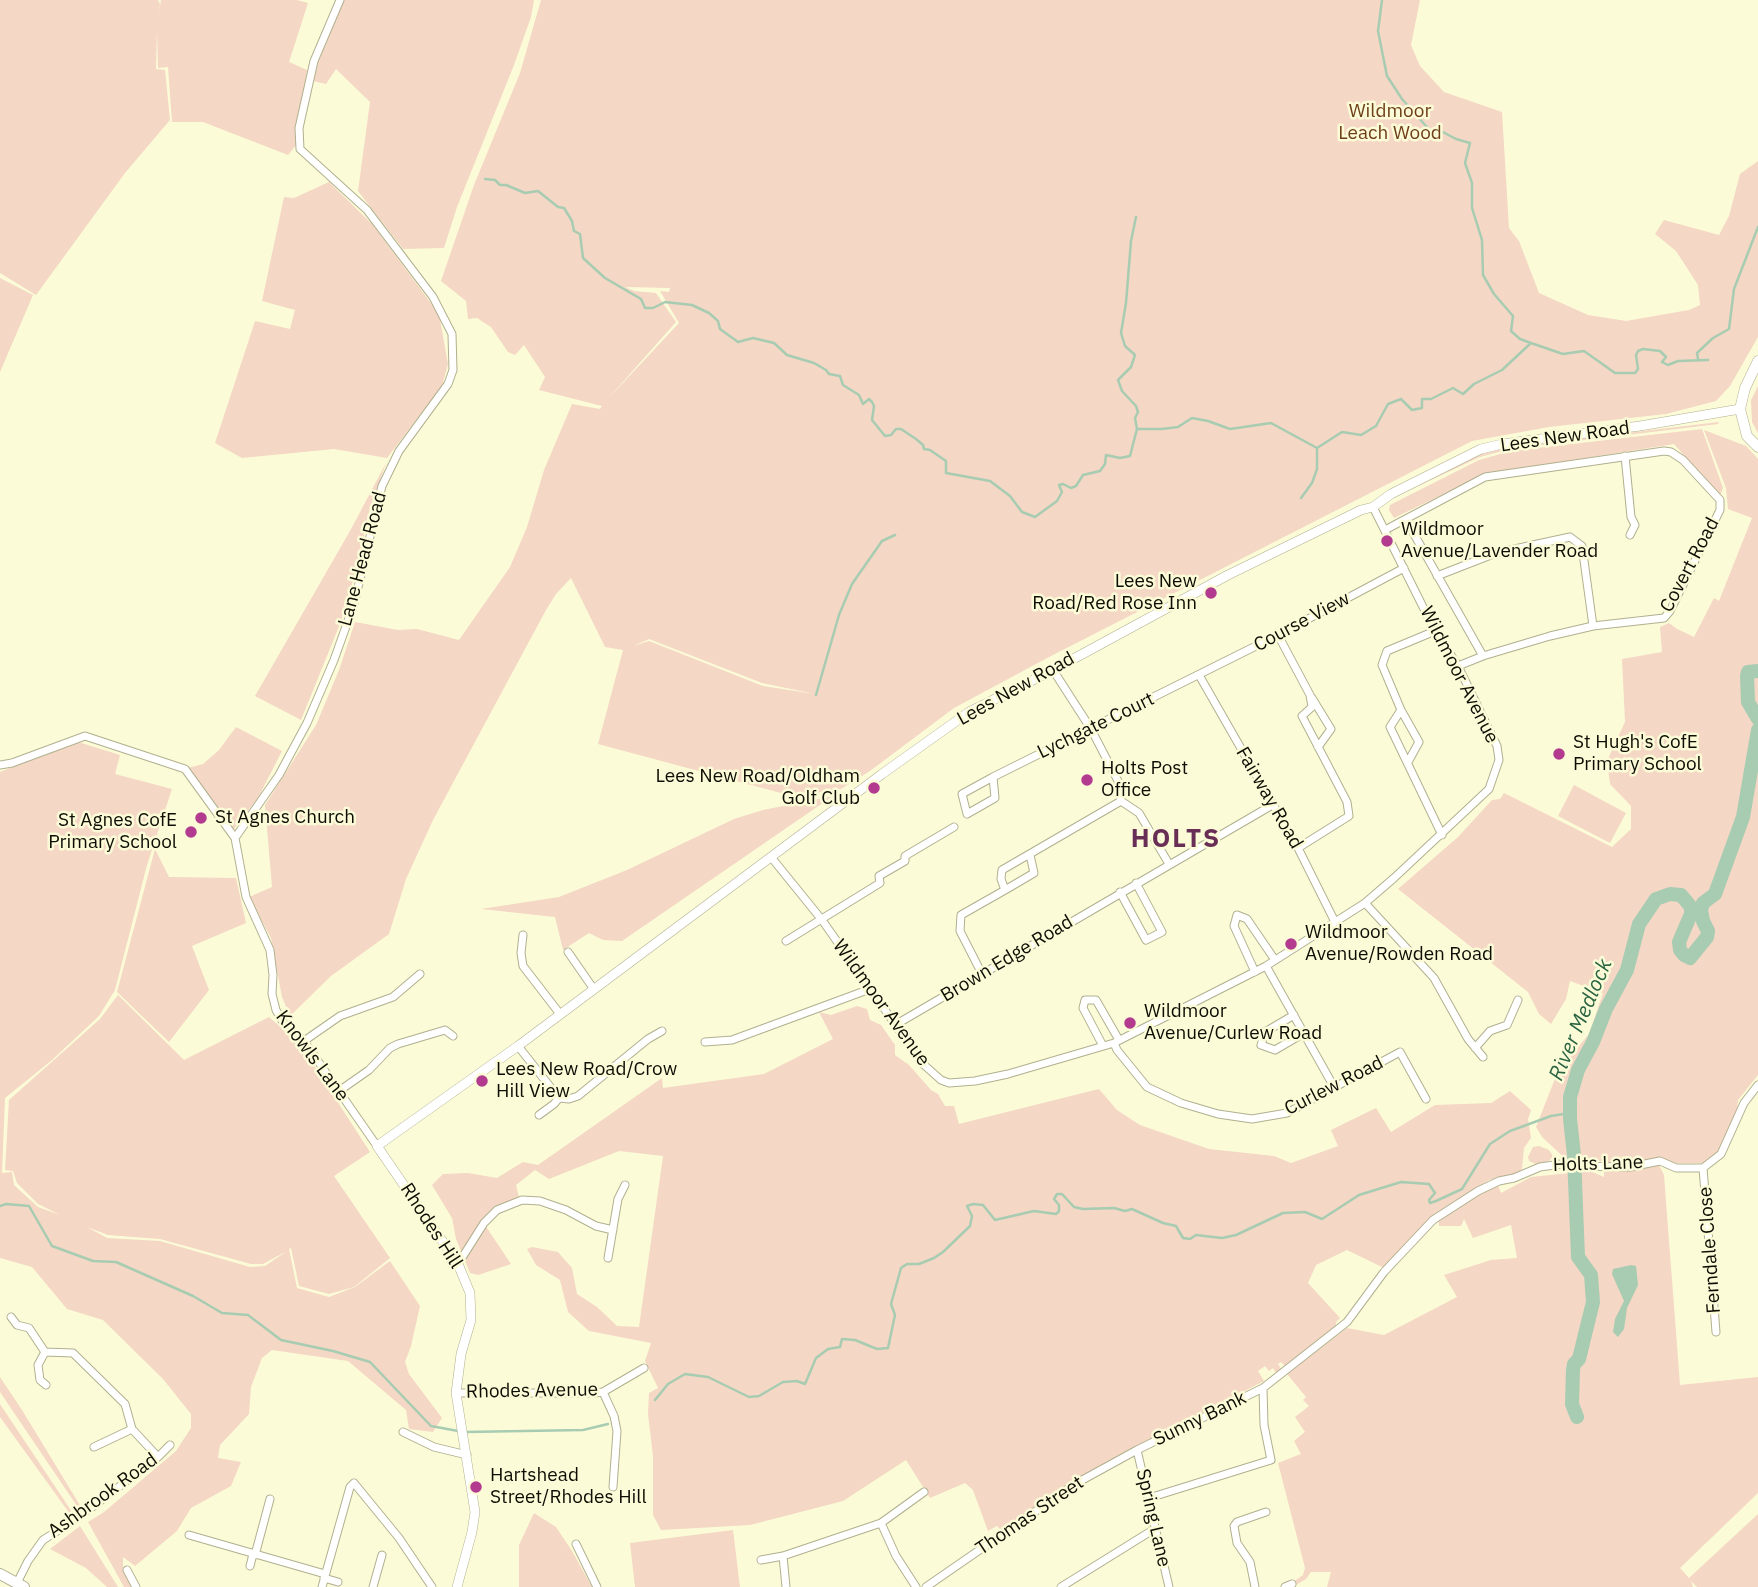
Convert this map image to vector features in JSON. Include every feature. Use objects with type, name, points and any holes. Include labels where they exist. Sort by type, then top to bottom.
[{"type":"main road","points":[[1758,361],[1745,388],[1740,409],[1747,436],[1758,447]]},
{"type":"main road","points":[[0,1574],[20,1585]]},
{"type":"street","name":"Lane Head Road","points":[[235,838],[279,775],[307,723],[354,604],[382,486],[399,451],[448,384],[453,370],[452,334],[433,297],[367,210],[300,149],[299,128],[314,61],[340,0]]},
{"type":"street","name":"Lees New Road","points":[[377,1146],[518,1046],[960,718],[1228,575],[1361,510],[1373,507],[1391,494],[1481,449],[1542,438],[1715,415],[1740,409]]},
{"type":"street","name":"Covert Road","points":[[1385,530],[1485,477],[1664,452],[1676,454],[1720,500],[1720,510],[1670,611],[1664,618],[1593,626],[1483,656],[1458,666]]},
{"type":"street","points":[[1625,456],[1631,517],[1635,525],[1630,536]]},
{"type":"street","name":"Wildmoor Avenue","points":[[771,858],[822,920],[931,1072],[948,1083],[986,1079],[1117,1042],[1266,966],[1365,902],[1442,835],[1489,789],[1499,760],[1497,746],[1458,666],[1436,631],[1373,507]]},
{"type":"street","name":"Wildmoor Avenue","points":[[1406,520],[1483,656]]},
{"type":"street","points":[[1437,576],[1496,553],[1570,537],[1581,546],[1593,626]]},
{"type":"street","name":"Course View","points":[[1199,675],[1404,568]]},
{"type":"street","points":[[1408,762],[1419,742],[1401,710],[1382,665],[1387,651],[1436,631]]},
{"type":"street","points":[[1278,635],[1331,729],[1318,747]]},
{"type":"street","points":[[1053,670],[1091,729],[1118,781],[1121,801],[1139,813],[1169,864]]},
{"type":"street","name":"Lychgate Court","points":[[993,776],[995,798],[967,814],[962,794],[993,776],[1199,675]]},
{"type":"street","name":"Fairway Road","points":[[1199,675],[1298,848],[1335,922]]},
{"type":"street","points":[[1298,848],[1349,816],[1347,802],[1302,716],[1312,707],[1310,695]]},
{"type":"street","points":[[1401,710],[1390,727],[1442,835]]},
{"type":"street","points":[[0,765],[12,763],[78,737],[85,736],[102,741],[185,769],[235,838]]},
{"type":"street","points":[[1005,890],[1001,879],[1002,870],[1121,801]]},
{"type":"street","name":"Brown Edge Road","points":[[895,1025],[1273,804]]},
{"type":"street","points":[[786,941],[880,883],[879,876],[905,861],[905,856],[954,827]]},
{"type":"street","name":"Knowls Lane","points":[[235,838],[246,897],[270,950],[272,993],[276,1010],[284,1024],[304,1041],[377,1146]]},
{"type":"street","points":[[982,974],[960,931],[961,915],[1034,873],[1030,855]]},
{"type":"street","points":[[1119,892],[1146,940],[1162,932],[1136,883]]},
{"type":"street","points":[[1365,902],[1434,978],[1483,1057]]},
{"type":"street","points":[[1255,972],[1234,926],[1237,915],[1247,919],[1275,960]]},
{"type":"street","points":[[523,935],[523,966],[560,1014]]},
{"type":"street","points":[[568,952],[593,988]]},
{"type":"street","points":[[1266,966],[1334,1087]]},
{"type":"street","points":[[304,1041],[340,1016],[393,997],[421,974]]},
{"type":"street","points":[[705,1042],[732,1040],[870,989]]},
{"type":"street","points":[[1104,1046],[1083,1008],[1085,1000],[1096,1000],[1117,1042]]},
{"type":"street","points":[[1475,1048],[1490,1031],[1507,1026],[1518,1000]]},
{"type":"street","points":[[1294,1015],[1265,1032],[1261,1045],[1275,1050],[1304,1034]]},
{"type":"street","points":[[339,1091],[369,1069],[390,1048],[445,1030],[453,1036]]},
{"type":"street","points":[[518,1046],[559,1098],[569,1099],[579,1096],[648,1039],[662,1031]]},
{"type":"street","name":"Curlew Road","points":[[1117,1042],[1117,1050],[1147,1087],[1181,1103],[1218,1114],[1252,1119],[1287,1113],[1400,1052],[1426,1099]]},
{"type":"street","points":[[1703,1168],[1721,1154],[1744,1103],[1758,1085]]},
{"type":"street","points":[[539,1115],[559,1098]]},
{"type":"street","name":"Rhodes Hill","points":[[377,1146],[458,1264],[470,1293],[471,1320],[458,1367],[456,1393],[474,1520],[457,1587]]},
{"type":"street","name":"Holts Lane","points":[[1264,1388],[1348,1322],[1384,1272],[1433,1220],[1478,1191],[1540,1167],[1561,1164],[1630,1167],[1660,1161],[1676,1168],[1703,1168]]},
{"type":"street","name":"Ferndale Close","points":[[1703,1168],[1716,1332]]},
{"type":"street","points":[[608,1258],[618,1199],[625,1185]]},
{"type":"street","points":[[458,1264],[484,1223],[497,1210],[522,1200],[540,1201],[566,1210],[596,1226],[613,1230]]},
{"type":"street","points":[[11,1317],[17,1325],[30,1328],[45,1352]]},
{"type":"street","points":[[45,1352],[38,1365],[40,1380],[46,1385]]},
{"type":"street","points":[[45,1352],[73,1353],[125,1404],[132,1429],[158,1457]]},
{"type":"street","name":"Rhodes Avenue","points":[[456,1393],[603,1392],[644,1368]]},
{"type":"street","points":[[1149,1497],[1271,1461],[1264,1426],[1264,1388]]},
{"type":"street","name":"Sunny Bank","points":[[1137,1450],[1264,1388]]},
{"type":"street","points":[[603,1392],[614,1416],[617,1431],[613,1487]]},
{"type":"street","points":[[94,1447],[132,1429]]},
{"type":"street","points":[[403,1432],[434,1447],[466,1450]]},
{"type":"street","name":"Ashbrook Road","points":[[20,1585],[28,1561],[43,1540],[78,1518],[170,1445]]},
{"type":"street","name":"Spring Lane","points":[[1137,1450],[1169,1587]]},
{"type":"street","name":"Thomas Street","points":[[926,1587],[1075,1484],[1137,1450]]},
{"type":"street","points":[[322,1587],[350,1487],[354,1483],[399,1538],[432,1587]]},
{"type":"street","points":[[761,1560],[783,1556],[881,1523],[924,1492]]},
{"type":"street","points":[[250,1566],[270,1499]]},
{"type":"street","points":[[1255,1587],[1250,1562],[1237,1543],[1234,1526],[1237,1522],[1266,1512]]},
{"type":"street","points":[[881,1523],[896,1556],[916,1587]]},
{"type":"street","points":[[1061,1587],[1156,1528]]},
{"type":"street","points":[[189,1535],[338,1582]]},
{"type":"street","points":[[576,1544],[597,1587]]},
{"type":"street","points":[[373,1587],[382,1555]]},
{"type":"street","points":[[783,1556],[786,1587]]},
{"type":"street","points":[[127,1570],[136,1587]]},
{"type":"green space","points":[[0,0],[158,0],[158,18],[161,0],[297,0],[308,3],[289,62],[307,70],[296,145],[288,155],[203,122],[172,122],[168,67],[158,68],[157,29],[156,69],[165,70],[170,120],[125,173],[36,295],[0,273]]},
{"type":"green space","points":[[344,0],[534,0],[531,17],[514,65],[457,207],[444,248],[403,249],[358,191],[370,102],[336,69],[326,84],[313,81]]},
{"type":"green space","name":"Wildmoor Leach Wood","points":[[541,0],[1420,0],[1411,45],[1420,66],[1444,92],[1502,112],[1509,228],[1519,241],[1539,293],[1588,315],[1626,321],[1689,310],[1700,305],[1698,285],[1676,251],[1655,234],[1664,220],[1719,235],[1729,216],[1740,174],[1758,161],[1758,337],[1730,386],[1716,401],[1666,414],[1549,427],[1472,441],[954,708],[870,771],[841,789],[795,796],[598,744],[623,650],[605,647],[571,578],[546,610],[433,820],[406,879],[389,934],[331,976],[290,1016],[282,997],[271,938],[249,897],[272,887],[265,805],[316,725],[355,622],[398,630],[417,629],[459,640],[510,567],[527,527],[544,470],[572,404],[600,409],[602,406],[539,390],[545,377],[524,345],[515,355],[508,352],[491,327],[477,318],[468,319],[466,301],[441,281],[474,185],[520,73]],"holes":[[[625,287],[670,288],[669,292],[660,291],[679,323],[606,401],[676,322],[656,293],[634,291]],[[649,639],[762,683],[815,694],[763,686],[649,641],[633,646]]]},
{"type":"green space","points":[[329,182],[372,224],[439,314],[448,364],[442,386],[387,458],[334,449],[242,458],[215,443],[255,321],[290,329],[295,310],[262,301],[284,197],[294,198]]},
{"type":"green space","points":[[0,278],[33,295],[0,372]]},
{"type":"green space","points":[[1758,386],[1758,433],[1752,422],[1751,400]]},
{"type":"green space","points":[[1719,422],[1510,449],[1480,457],[1397,496],[1479,455],[1509,447]]},
{"type":"green space","points":[[1702,429],[1723,488],[1720,496],[1674,444],[1485,474],[1394,518],[1389,510],[1390,505],[1479,460],[1511,451]]},
{"type":"green space","points":[[1704,430],[1746,446],[1758,459],[1758,1075],[1738,1100],[1736,1116],[1718,1152],[1704,1163],[1675,1163],[1655,1157],[1664,1175],[1680,1385],[1758,1377],[1758,1493],[1680,1568],[1689,1578],[1758,1514],[1758,1587],[1697,1587],[1691,1581],[1693,1587],[1327,1587],[1331,1572],[1311,1572],[1296,1585],[1293,1582],[1303,1575],[1305,1568],[1278,1463],[1301,1454],[1294,1441],[1305,1432],[1295,1417],[1309,1406],[1303,1400],[1306,1397],[1287,1374],[1347,1328],[1384,1335],[1457,1297],[1444,1275],[1491,1260],[1517,1258],[1511,1225],[1473,1238],[1464,1219],[1461,1226],[1439,1226],[1439,1219],[1476,1194],[1498,1185],[1501,1193],[1531,1177],[1590,1171],[1604,1177],[1604,1171],[1619,1172],[1619,1160],[1611,1164],[1593,1159],[1590,1163],[1569,1162],[1542,1137],[1536,1127],[1558,1071],[1589,1034],[1603,993],[1570,981],[1566,999],[1551,1024],[1539,1014],[1528,992],[1398,889],[1458,837],[1492,800],[1500,799],[1504,793],[1612,847],[1631,829],[1631,806],[1610,784],[1607,761],[1625,722],[1622,659],[1662,652],[1660,627],[1669,623],[1694,637],[1714,598],[1719,601],[1752,518],[1728,509],[1726,488]]},
{"type":"green space","points":[[386,463],[370,508],[356,571],[340,624],[301,720],[255,696]]},
{"type":"green space","points":[[236,727],[282,751],[258,798],[234,829],[188,768],[203,764],[219,750]]},
{"type":"green space","points":[[75,741],[120,755],[115,774],[172,789],[147,865],[115,990],[99,1016],[52,1060],[5,1098],[2,1173],[12,1172],[14,1185],[38,1207],[60,1215],[38,1204],[17,1183],[13,1171],[5,1170],[9,1100],[100,1019],[118,995],[184,1060],[269,1017],[300,1044],[370,1152],[334,1176],[390,1258],[354,1287],[329,1294],[299,1286],[291,1248],[289,1249],[297,1288],[329,1297],[355,1287],[390,1261],[420,1306],[405,1362],[409,1374],[442,1418],[433,1432],[409,1429],[406,1410],[348,1361],[272,1350],[262,1358],[251,1387],[249,1414],[220,1445],[218,1458],[241,1462],[231,1486],[191,1508],[177,1531],[135,1566],[123,1557],[123,1570],[131,1587],[124,1587],[88,1522],[104,1512],[176,1451],[191,1428],[191,1414],[163,1379],[103,1320],[67,1309],[32,1267],[0,1258],[0,772]],"holes":[[[87,1227],[108,1235],[160,1239],[251,1264],[263,1264],[287,1251],[265,1266],[250,1267],[160,1241],[107,1238]]]},
{"type":"green space","points":[[1574,785],[1626,813],[1610,843],[1558,816]]},
{"type":"green space","points":[[833,796],[622,941],[603,940],[589,933],[563,950],[555,917],[481,909],[559,897],[627,870],[734,819],[763,810]]},
{"type":"green space","points":[[155,849],[169,877],[236,878],[246,923],[192,946],[209,990],[169,1042],[117,992]]},
{"type":"green space","points":[[857,1006],[867,1009],[870,1020],[881,1025],[895,1045],[895,1055],[938,1094],[945,1106],[954,1106],[959,1124],[1099,1089],[1117,1110],[1140,1125],[1209,1149],[1274,1156],[1291,1163],[1338,1146],[1331,1130],[1376,1108],[1391,1132],[1435,1105],[1491,1103],[1510,1091],[1531,1110],[1528,1119],[1531,1138],[1524,1148],[1522,1169],[1516,1174],[1489,1180],[1434,1214],[1384,1268],[1347,1250],[1316,1265],[1308,1283],[1340,1318],[1336,1322],[1336,1329],[1286,1367],[1281,1362],[1278,1364],[1281,1369],[1276,1373],[1273,1368],[1269,1371],[1265,1366],[1258,1371],[1264,1381],[1130,1450],[1002,1531],[997,1526],[988,1531],[973,1490],[965,1483],[930,1498],[906,1460],[843,1501],[750,1525],[661,1530],[653,1515],[653,1456],[648,1414],[649,1393],[658,1388],[645,1361],[651,1343],[589,1331],[568,1312],[560,1280],[536,1265],[527,1249],[532,1247],[558,1252],[572,1268],[577,1294],[597,1307],[617,1326],[639,1327],[663,1156],[619,1151],[549,1179],[535,1170],[516,1185],[521,1205],[503,1211],[485,1225],[511,1264],[478,1275],[470,1273],[456,1239],[452,1218],[432,1185],[443,1174],[468,1173],[497,1178],[523,1162],[538,1165],[662,1078],[663,1088],[764,1074],[833,1039],[819,1012],[831,1015]]},
{"type":"green space","points":[[1533,1147],[1549,1150],[1553,1156],[1538,1165],[1529,1161],[1528,1157]]},
{"type":"green space","points":[[0,1377],[81,1507],[79,1509],[0,1392]]},
{"type":"green space","points":[[0,1404],[72,1512],[70,1514],[0,1417]]},
{"type":"green space","points":[[534,1513],[556,1527],[592,1587],[519,1587],[519,1545]]},
{"type":"green space","points":[[80,1526],[118,1587],[107,1587],[86,1568],[50,1549]]},
{"type":"green space","points":[[733,1530],[740,1587],[635,1587],[630,1543]]},
{"type":"shaded area","points":[[1636,1266],[1638,1285],[1627,1308],[1624,1329],[1618,1337],[1613,1332],[1615,1319],[1624,1301],[1612,1274],[1613,1269]]},
{"type":"waterway","points":[[1382,0],[1378,31],[1387,76],[1402,99],[1434,135],[1439,130],[1470,143],[1465,163],[1472,183],[1472,208],[1482,240],[1483,275],[1494,294],[1513,316],[1511,331],[1520,339],[1531,343]]},
{"type":"waterway","points":[[485,179],[495,180],[500,185],[525,193],[538,191],[558,207],[564,208],[572,221],[574,231],[580,234],[583,258],[605,278],[641,299],[645,308],[653,308],[665,302],[692,305],[709,313],[718,321],[720,329],[738,342],[753,338],[774,343],[787,355],[814,363],[829,374],[840,376],[843,385],[859,395],[863,404],[869,399],[872,402],[872,420],[885,436],[901,429],[923,445],[924,449],[946,461],[946,473],[990,481],[1010,496],[1022,512],[1035,517],[1057,501],[1062,492],[1059,485],[1071,488],[1076,486],[1083,475],[1100,471],[1105,464],[1106,455],[1120,458],[1130,456],[1138,412],[1122,391],[1118,380],[1131,367],[1135,355],[1125,346],[1121,333],[1136,217]]},
{"type":"waterway","points":[[1698,359],[1697,353],[1713,338],[1729,329],[1734,289],[1758,227]]},
{"type":"waterway","points":[[1137,429],[1178,427],[1192,418],[1230,429],[1271,423],[1317,448],[1342,432],[1361,435],[1376,426],[1388,404],[1401,399],[1412,410],[1422,408],[1422,399],[1431,399],[1453,388],[1463,394],[1474,384],[1502,370],[1531,343],[1563,354],[1584,351],[1615,373],[1635,373],[1638,369],[1636,355],[1643,349],[1660,351],[1666,357],[1662,362],[1668,365],[1678,361],[1708,360]]},
{"type":"waterway","points":[[1301,498],[1312,483],[1317,469],[1317,448]]},
{"type":"waterway","points":[[816,695],[839,615],[852,584],[882,541],[895,535]]},
{"type":"waterway","name":"River Medlock","points":[[1758,671],[1748,672],[1747,676],[1748,702],[1758,719]]},
{"type":"waterway","name":"River Medlock","points":[[1577,1417],[1572,1404],[1573,1370],[1579,1359],[1593,1302],[1591,1275],[1578,1257],[1570,1097],[1578,1070],[1627,970],[1639,924],[1656,899],[1670,894],[1681,895],[1691,907],[1691,914],[1679,942],[1684,955],[1690,958],[1707,937],[1708,931],[1701,910],[1703,903],[1715,894],[1743,817],[1758,730]]},
{"type":"waterway","points":[[655,1400],[668,1384],[685,1374],[708,1377],[749,1397],[759,1396],[783,1382],[797,1381],[805,1384],[816,1358],[828,1349],[840,1347],[842,1339],[855,1340],[877,1349],[888,1348],[895,1315],[891,1304],[901,1268],[907,1264],[919,1264],[943,1252],[970,1226],[972,1216],[967,1206],[973,1204],[983,1205],[995,1220],[1034,1211],[1056,1214],[1059,1205],[1054,1199],[1057,1194],[1062,1194],[1074,1207],[1083,1209],[1132,1209],[1176,1226],[1183,1238],[1190,1239],[1196,1235],[1222,1238],[1236,1235],[1283,1213],[1305,1212],[1322,1219],[1359,1195],[1401,1182],[1429,1184],[1435,1193],[1429,1200],[1430,1203],[1436,1201],[1462,1189],[1490,1144],[1510,1131],[1551,1116],[1570,1113]]},
{"type":"waterway","points":[[0,1206],[29,1206],[52,1246],[93,1261],[116,1262],[193,1296],[222,1313],[248,1315],[281,1340],[370,1362],[431,1426],[458,1431]]},
{"type":"waterway","points":[[465,1432],[583,1430],[608,1424]]},
{"type":"place","name":"Wildmoor Avenue/Lavender Road","points":[[1387,541]]},
{"type":"place","name":"Lees New Road/Red Rose Inn","points":[[1211,593]]},
{"type":"place","name":"St Hugh's CofE Primary School","points":[[1559,754]]},
{"type":"place","name":"Holts Post Office","points":[[1087,780]]},
{"type":"place","name":"Lees New Road/Oldham Golf Club","points":[[874,788]]},
{"type":"place","name":"St Agnes Church","points":[[201,818]]},
{"type":"place","name":"St Agnes CofE Primary School","points":[[191,832]]},
{"type":"place","name":"Wildmoor Avenue/Rowden Road","points":[[1291,944]]},
{"type":"place","name":"Wildmoor Avenue/Curlew Road","points":[[1130,1023]]},
{"type":"place","name":"Lees New Road/Crow Hill View","points":[[482,1081]]},
{"type":"place","name":"Hartshead Street/Rhodes Hill","points":[[476,1487]]},
{"type":"district","name":"HOLTS","points":[[1176,839]]}]
